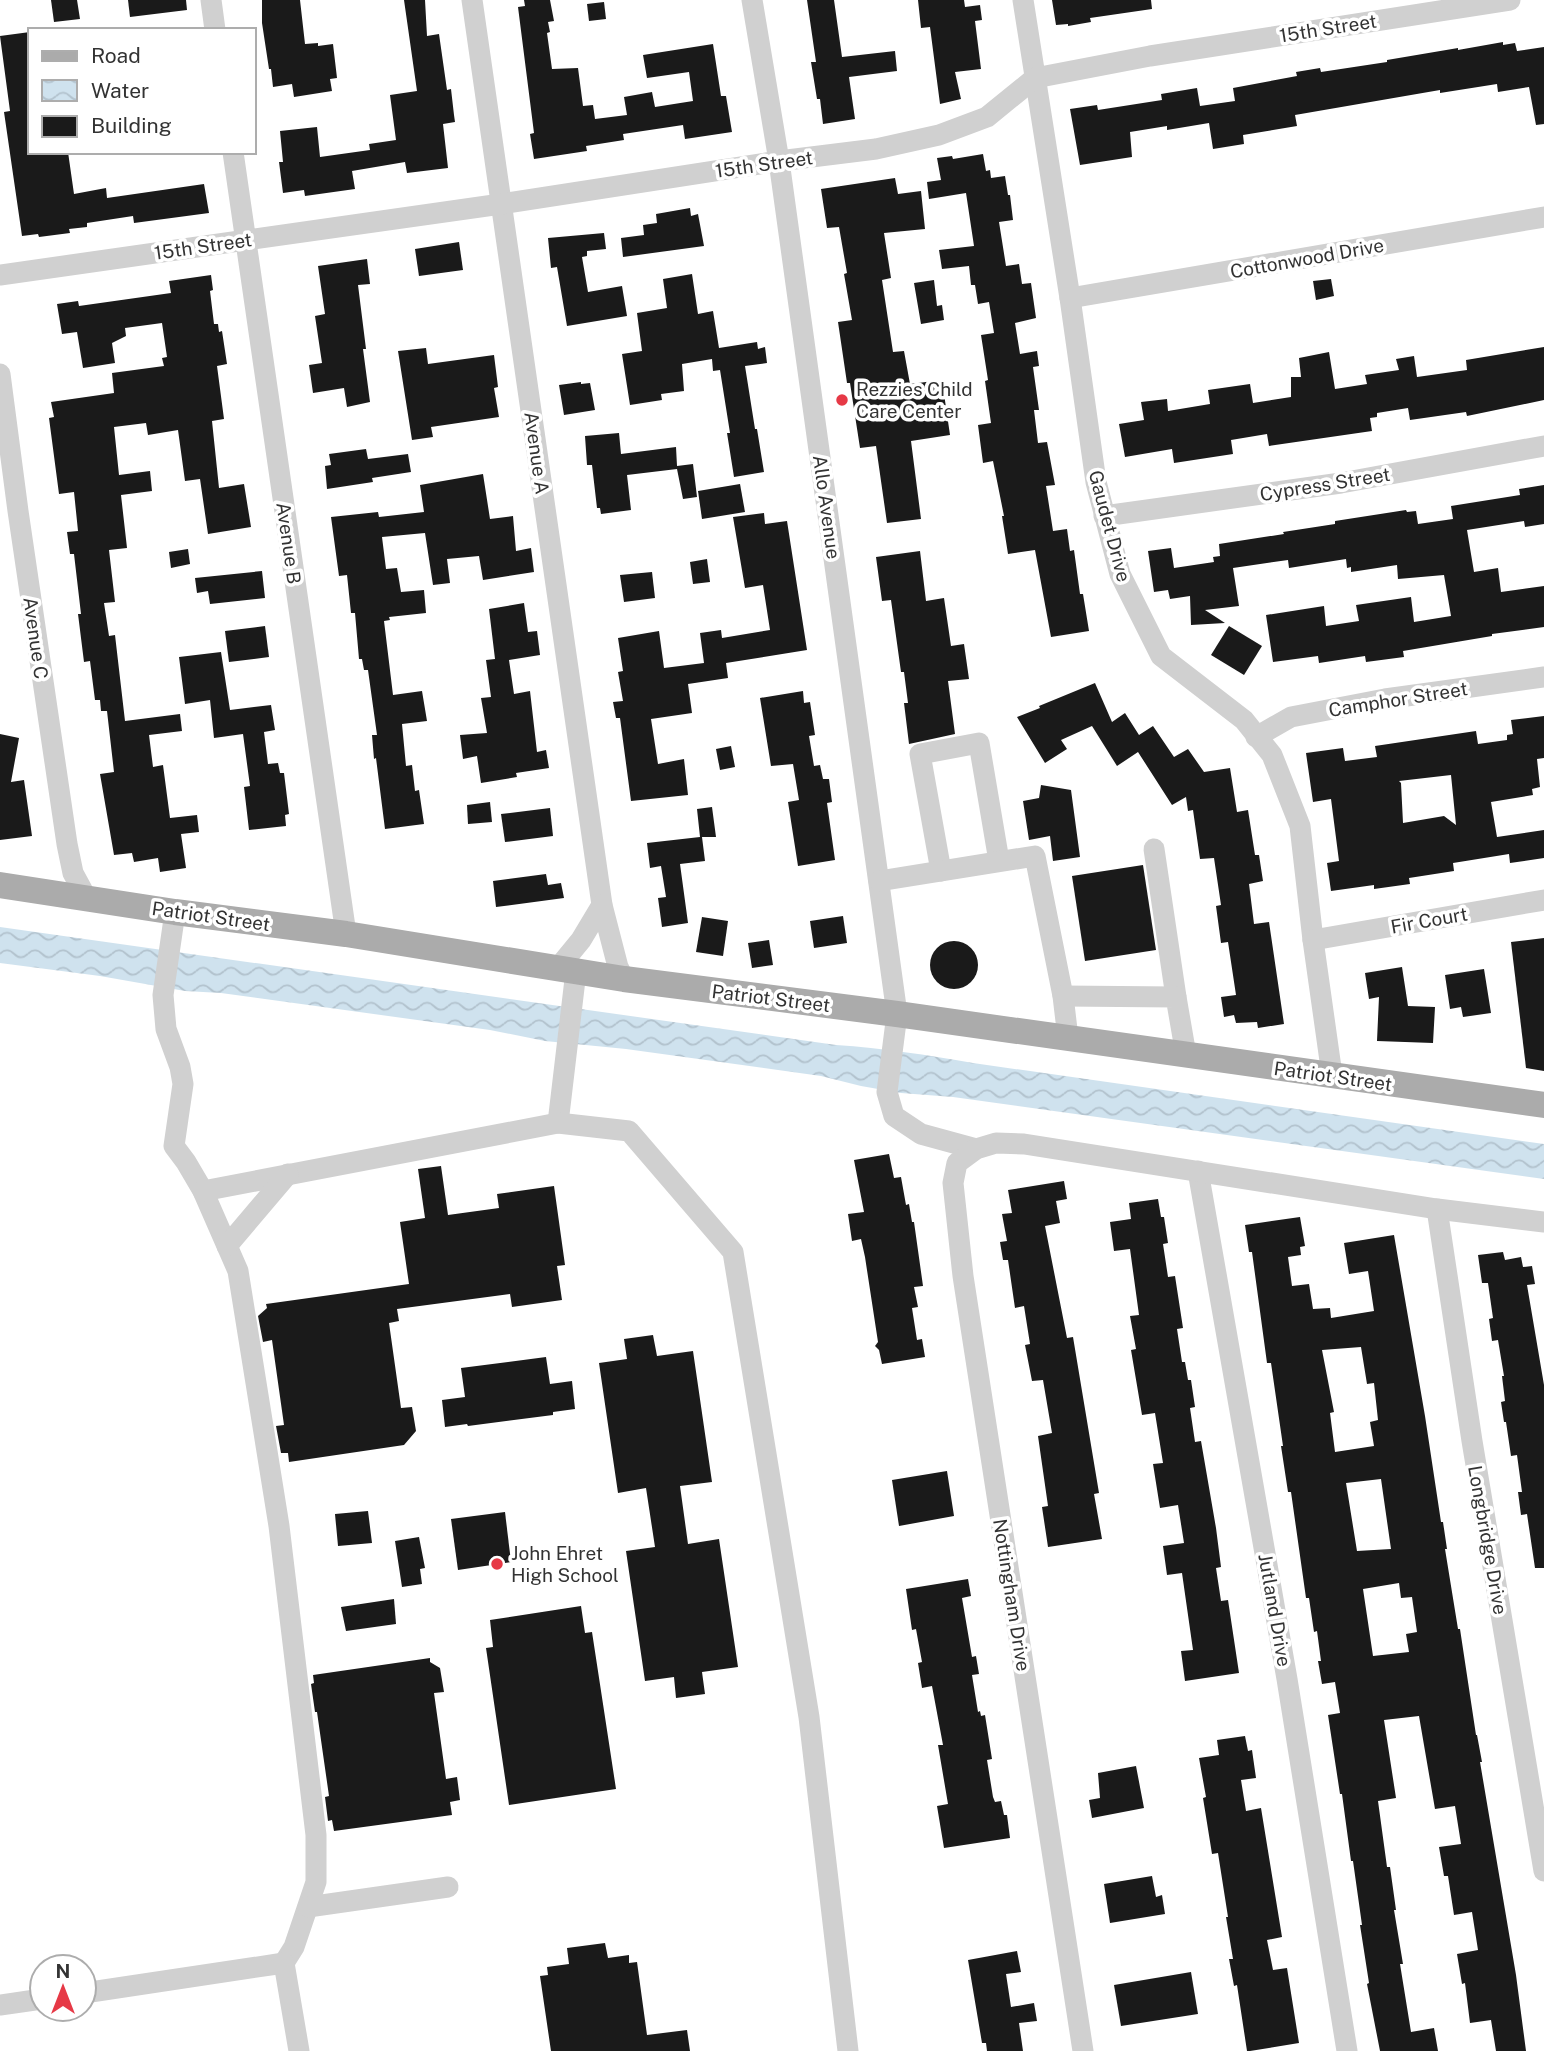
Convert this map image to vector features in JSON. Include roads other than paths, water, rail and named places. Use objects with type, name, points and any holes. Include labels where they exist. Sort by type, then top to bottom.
[{"type":"main road","name":"Patriot Street","points":[[0,885],[86,897],[174,923],[346,934],[569,977],[624,979],[897,1014],[1544,1105]]},
{"type":"street","points":[[211,0],[215,28]]},
{"type":"street","name":"Avenue A","points":[[472,0],[603,905],[618,967],[624,979]]},
{"type":"street","name":"Allo Avenue","points":[[752,0],[779,161],[897,1014],[887,1092],[894,1116],[921,1134],[976,1149]]},
{"type":"street","name":"Gaudet Drive","points":[[1023,0],[1096,482],[1120,574],[1161,656],[1244,720],[1272,755],[1300,826],[1332,1075]]},
{"type":"street","name":"15th Street","points":[[0,275],[876,149],[939,135],[987,117],[1035,78],[1150,55],[1510,0]]},
{"type":"street","name":"Avenue B","points":[[233,154],[346,934]]},
{"type":"street","name":"Cottonwood Drive","points":[[1070,298],[1544,217]]},
{"type":"street","name":"Avenue C","points":[[0,374],[9,512],[67,844],[73,873],[86,897]]},
{"type":"street","name":"Cypress Street","points":[[1104,516],[1341,484],[1544,446]]},
{"type":"street","name":"Camphor Street","points":[[1256,737],[1291,717],[1385,699],[1544,677]]},
{"type":"street","points":[[941,871],[920,754],[979,744],[999,861]]},
{"type":"street","points":[[1154,849],[1186,1055]]},
{"type":"street","points":[[879,881],[1035,856],[1069,1038]]},
{"type":"street","name":"Fir Court","points":[[1313,940],[1544,900]]},
{"type":"street","points":[[558,1123],[569,977],[581,940],[603,905]]},
{"type":"street","points":[[174,923],[163,995],[166,1029],[180,1067],[183,1084],[174,1146],[203,1191],[238,1271],[279,1526],[316,1835],[316,1882],[295,1947],[284,1963],[299,2051]]},
{"type":"street","points":[[1063,996],[1176,997]]},
{"type":"street","points":[[203,1191],[558,1123],[629,1131],[733,1252],[809,1717],[848,2051]]},
{"type":"street","points":[[976,1149],[996,1143],[1024,1144],[1437,1209],[1544,1222]]},
{"type":"street","name":"Nottingham Drive","points":[[976,1149],[957,1163],[953,1182],[963,1276],[1083,2051]]},
{"type":"street","name":"Jutland Drive","points":[[1198,1171],[1284,1665],[1347,2051]]},
{"type":"street","points":[[227,1246],[288,1174]]},
{"type":"street","name":"Longbridge Drive","points":[[1437,1209],[1472,1441],[1544,1871]]},
{"type":"street","points":[[308,1907],[448,1886]]},
{"type":"street","points":[[98,1991],[284,1963]]},
{"type":"street","points":[[0,2005],[28,2001]]},
{"type":"water","points":[[0,927],[836,1045],[905,1052],[1544,1144],[1544,1179],[953,1097],[901,1093],[821,1076],[626,1049],[545,1041],[490,1030],[221,993],[185,991],[100,976],[0,963]]},
{"type":"place","name":"Rezzies Child Care Center","points":[[842,400]]},
{"type":"place","name":"John Ehret High School","points":[[497,1564]]}]
